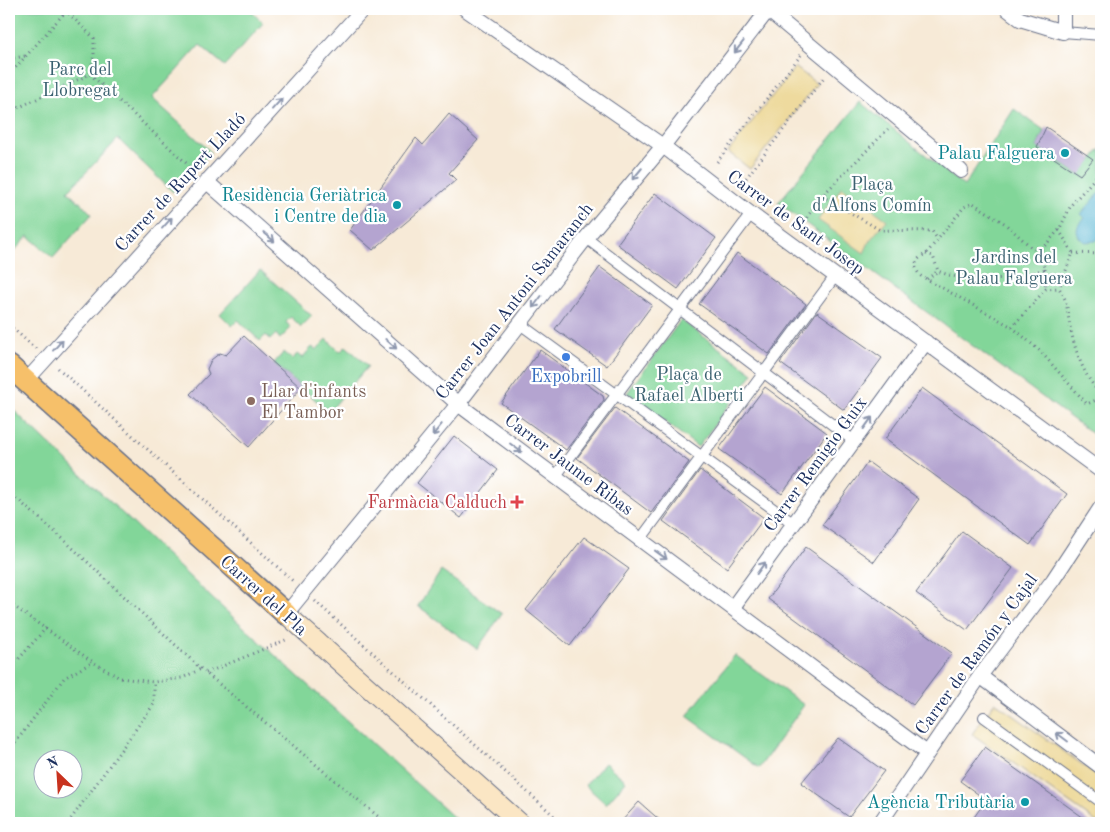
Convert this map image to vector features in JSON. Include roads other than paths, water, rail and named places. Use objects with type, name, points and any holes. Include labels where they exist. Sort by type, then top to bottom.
[{"type":"main road","name":"Carrer del Pla","points":[[9,366],[520,823]]},
{"type":"street","name":"Carrer de Rupert Lladó","points":[[26,381],[363,9]]},
{"type":"street","name":"Carrer de Sant Josep","points":[[465,9],[662,146],[751,214],[836,274],[1101,471]]},
{"type":"street","name":"Carrer Joan Antoni Samaranch","points":[[286,614],[458,404],[586,238],[662,146],[769,9]]},
{"type":"street","points":[[769,9],[961,171]]},
{"type":"street","points":[[1007,9],[1020,19],[1062,32],[1101,35]]},
{"type":"street","points":[[1062,32],[1063,9]]},
{"type":"street","name":"Carrer Jaume Ribas","points":[[206,181],[458,404],[927,753]]},
{"type":"street","points":[[555,477],[751,214]]},
{"type":"street","points":[[586,238],[854,441]]},
{"type":"street","points":[[640,540],[836,274]]},
{"type":"street","points":[[520,324],[701,458],[794,524]]},
{"type":"street","name":"Carrer Remigio Guix","points":[[732,607],[926,342]]},
{"type":"street","name":"Carrer de Ramón y Cajal","points":[[880,823],[980,676],[1053,580],[1101,507]]},
{"type":"street","points":[[980,676],[1101,767]]},
{"type":"street","points":[[984,717],[1101,802]]},
{"type":"water","points":[[1101,191],[1101,235],[1096,241],[1085,242],[1079,237],[1077,230],[1079,224],[1085,218],[1081,214]]},
{"type":"place","name":"Palau Falguera","points":[[1065,153]]},
{"type":"place","name":"Residència Geriàtrica i Centre de dia","points":[[397,205]]},
{"type":"place","name":"Expobrill","points":[[566,357]]},
{"type":"place","name":"Llar d'infants El Tambor","points":[[251,401]]},
{"type":"place","name":"Farmàcia Calduch","points":[[517,502]]},
{"type":"place","name":"Agència Tributària","points":[[1025,802]]},
{"type":"park label","name":"Parc del Llobregat","points":[[80,79]]},
{"type":"park label","name":"Plaça d'Alfons Comín","points":[[872,194]]},
{"type":"park label","name":"Jardins del Palau Falguera","points":[[1014,267]]},
{"type":"park label","name":"Plaça de Rafael Alberti","points":[[689,384]]}]
